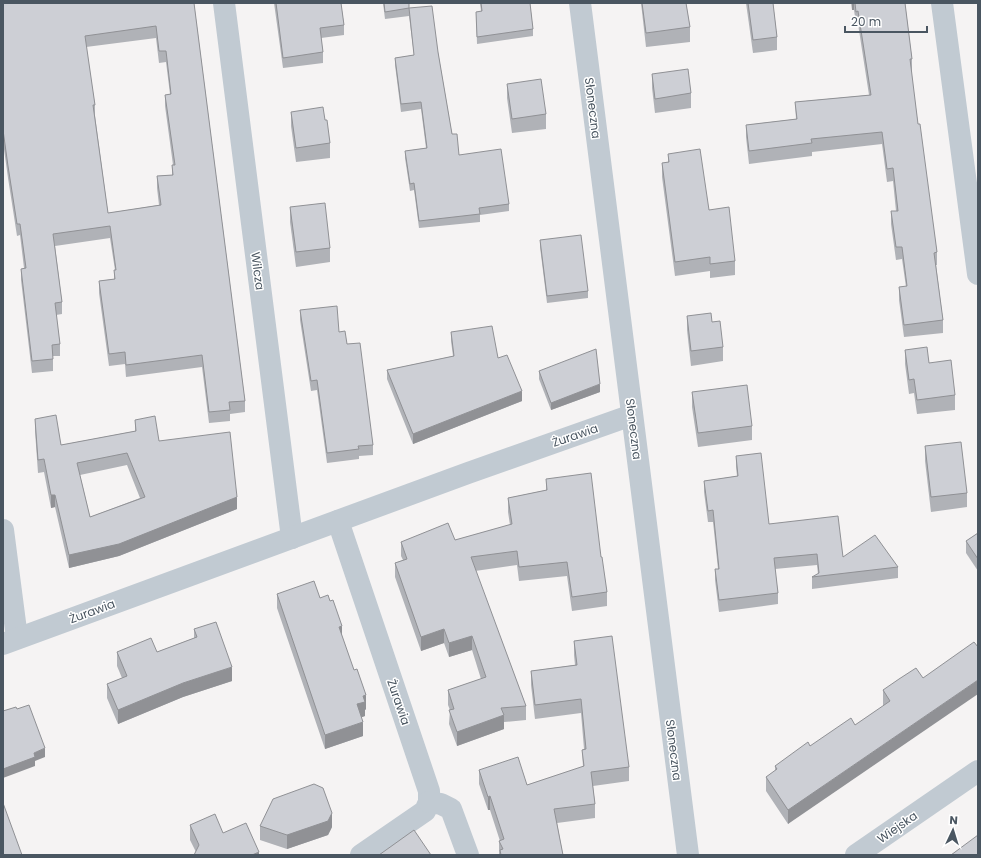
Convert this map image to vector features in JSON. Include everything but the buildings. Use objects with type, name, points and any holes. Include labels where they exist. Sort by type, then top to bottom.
[{"type":"street","name":"Wilcza","points":[[224,3],[292,538]]},
{"type":"street","name":"Słoneczna","points":[[580,3],[688,855]]},
{"type":"street","points":[[942,3],[978,274]]},
{"type":"street","name":"Żurawia","points":[[10,641],[468,473],[632,415]]},
{"type":"street","name":"Żurawia","points":[[338,521],[429,791],[429,802]]},
{"type":"street","points":[[3,530],[10,641]]},
{"type":"street","name":"Wiejska","points":[[856,855],[978,771]]},
{"type":"street","points":[[361,855],[425,811],[429,802],[441,804],[451,809],[468,855]]}]
